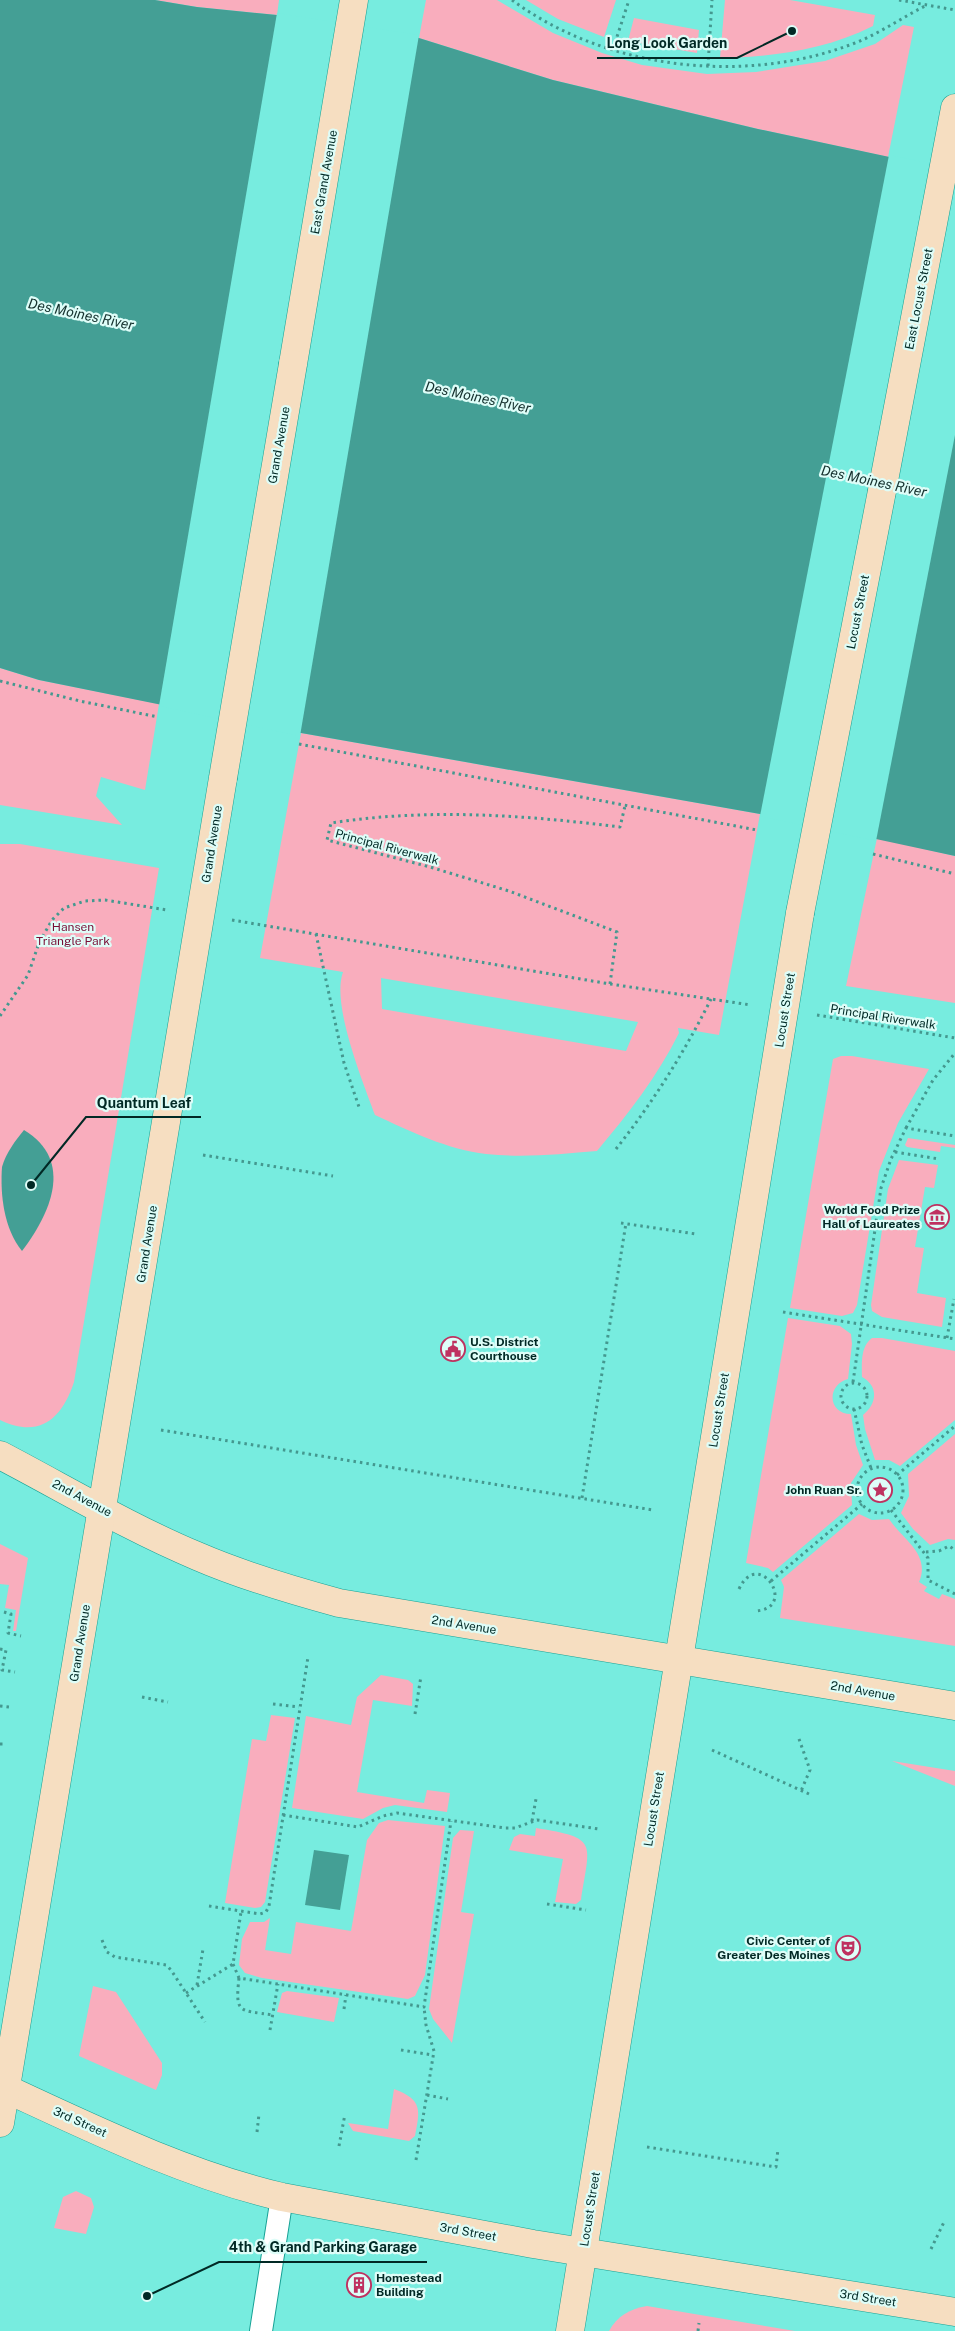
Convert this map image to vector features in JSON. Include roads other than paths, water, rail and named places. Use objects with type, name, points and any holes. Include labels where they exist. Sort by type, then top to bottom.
[{"type":"main road","name":"East Grand Avenue","points":[[293,364],[353,8]]},
{"type":"main road","name":"East Locust Street","points":[[882,491],[955,108]]},
{"type":"main road","name":"Grand Avenue","points":[[0,2123],[3,2087],[103,1509],[293,364]]},
{"type":"main road","name":"Locust Street","points":[[570,2331],[800,913],[882,491]]},
{"type":"main road","name":"2nd Avenue","points":[[0,1455],[198,1557],[282,1588],[339,1603],[955,1706]]},
{"type":"main road","name":"3rd Street","points":[[3,2087],[189,2169],[250,2190],[282,2198],[583,2251],[955,2312]]},
{"type":"lane","points":[[261,2331],[282,2198]]},
{"type":"water","name":"Des Moines River","points":[[0,0],[155,0],[197,7],[277,15],[419,38],[553,80],[758,129],[955,171],[955,856],[760,814],[301,733],[39,680],[0,668]]},
{"type":"water","points":[[24,1130],[40,1143],[49,1157],[53,1172],[53,1188],[41,1221],[22,1251],[11,1233],[7,1222],[3,1200],[2,1167],[14,1143]]},
{"type":"water","points":[[314,1850],[349,1855],[340,1910],[305,1905]]},
{"type":"place","name":"Long Look Garden","points":[[792,31]]},
{"type":"place","name":"Quantum Leaf","points":[[31,1185]]},
{"type":"place","name":"World Food Prize Hall of Laureates","points":[[937,1217]]},
{"type":"place","name":"U.S. District Courthouse","points":[[453,1349]]},
{"type":"place","name":"John Ruan Sr.","points":[[880,1490]]},
{"type":"place","name":"Civic Center of Greater Des Moines","points":[[848,1948]]},
{"type":"place","name":"Homestead Building","points":[[359,2285]]},
{"type":"place","name":"4th & Grand Parking Garage","points":[[147,2296]]},
{"type":"park label","name":"Hansen Triangle Park","points":[[73,934]]}]
